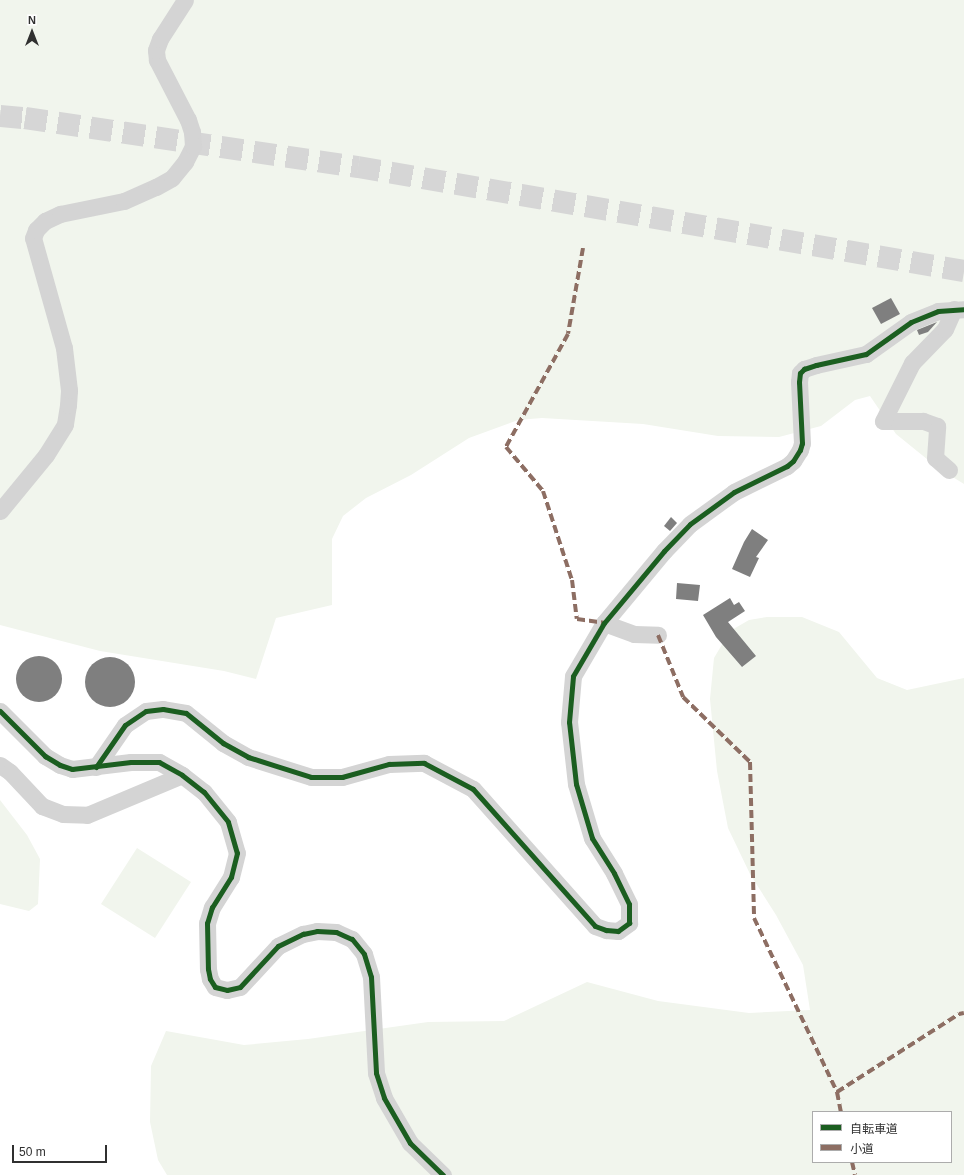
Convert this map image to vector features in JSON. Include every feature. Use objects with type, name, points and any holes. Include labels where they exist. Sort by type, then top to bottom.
[{"type":"street","points":[[0,511],[46,454],[65,424],[68,405],[69,390],[64,348],[34,238],[36,230],[45,221],[60,214],[124,202],[172,178],[185,162],[193,146],[192,132],[188,120],[157,60],[156,50],[160,39],[185,0]]},
{"type":"street","points":[[949,470],[935,458],[937,426],[923,421],[883,421],[912,363],[945,329],[959,309]]},
{"type":"street","points":[[96,767],[125,725],[146,711],[163,709],[186,714],[223,743],[248,757],[311,777],[342,777],[390,764],[424,763],[473,789],[595,926],[606,930],[618,931],[629,923],[629,904],[614,873],[592,838],[576,784],[569,722],[573,676],[604,623],[664,551],[690,524],[734,492],[787,466],[793,461],[800,450],[802,443],[799,382],[800,374],[804,370],[816,365],[866,354],[911,322],[938,311],[959,309]]},
{"type":"street","points":[[604,623],[634,634],[658,635]]},
{"type":"street","points":[[0,711],[50,759],[72,769],[131,762],[159,762],[204,792],[228,822],[236,843],[237,853],[231,877],[212,907],[207,923],[208,969],[210,979],[215,987],[227,990],[240,987],[278,946],[303,934],[317,931],[336,932],[352,939],[364,954],[371,977],[376,1073],[384,1098],[410,1143],[443,1175]]},
{"type":"street","points":[[0,765],[10,772],[42,806],[63,814],[88,815],[182,776]]},
{"type":"shaded area","points":[[0,0],[964,0],[964,484],[938,468],[896,434],[870,396],[855,400],[821,426],[779,437],[718,436],[643,424],[542,418],[518,420],[469,438],[411,475],[366,498],[343,516],[332,539],[332,605],[276,618],[256,679],[224,671],[100,651],[0,625]]},
{"type":"shaded area","points":[[767,617],[802,617],[839,632],[877,678],[907,690],[964,678],[964,1175],[167,1175],[158,1160],[150,1122],[151,1066],[166,1031],[244,1045],[308,1039],[428,1022],[504,1021],[587,982],[658,1001],[749,1013],[810,1010],[803,965],[776,915],[750,874],[728,828],[717,771],[710,699],[714,658],[730,631],[749,620]]},
{"type":"shaded area","points":[[0,800],[27,835],[40,859],[38,904],[29,911],[0,904]]},
{"type":"shaded area","points":[[137,848],[191,882],[155,938],[101,904]]},
{"type":"building","points":[[891,298],[900,314],[881,324],[872,308]]},
{"type":"building","points":[[937,322],[928,332],[919,335],[917,330]]},
{"type":"building","points":[[671,517],[677,523],[670,531],[664,526]]},
{"type":"building","points":[[752,529],[768,540],[756,557],[759,558],[750,577],[732,569],[744,542]]},
{"type":"building","points":[[677,583],[700,585],[698,601],[676,599]]},
{"type":"building","points":[[730,598],[734,605],[739,602],[745,611],[728,622],[756,656],[742,667],[716,637],[703,615]]},
{"type":"building","points":[[34,656],[44,656],[52,660],[58,666],[62,674],[62,684],[58,692],[52,698],[44,702],[34,702],[26,698],[20,692],[16,684],[16,674],[20,666],[26,660]]},
{"type":"building","points":[[110,657],[120,659],[128,664],[133,672],[135,682],[133,692],[128,700],[120,705],[110,707],[100,705],[92,700],[87,692],[85,682],[87,672],[92,664],[100,659]]},
{"type":"tunnel","points":[[0,116],[25,118],[358,167],[964,271]]},
{"type":"marked path","points":[[583,248],[568,334],[506,447],[543,491],[572,580],[577,619],[604,623]]},
{"type":"marked path","points":[[658,635],[683,697],[750,762],[754,918],[837,1092],[841,1111]]},
{"type":"marked path","points":[[837,1092],[959,1014],[964,1013]]},
{"type":"marked path","points":[[852,1163],[855,1175]]},
{"type":"cycle path","points":[[96,767],[125,725],[146,711],[163,709],[186,713],[223,743],[248,757],[311,777],[342,777],[389,764],[424,763],[473,789],[595,926],[606,930],[618,931],[629,923],[629,904],[614,873],[592,838],[576,784],[569,722],[573,676],[604,623],[664,551],[690,524],[734,492],[787,466],[793,461],[800,450],[802,443],[799,382],[800,373],[804,369],[866,354],[911,322],[938,311],[964,309]]},
{"type":"cycle path","points":[[0,711],[45,756],[60,765],[72,769],[131,762],[159,762],[182,775],[204,792],[228,822],[237,853],[231,877],[212,907],[207,923],[208,969],[210,979],[215,987],[227,990],[240,987],[278,946],[303,934],[317,931],[336,932],[352,939],[364,954],[371,977],[376,1073],[384,1098],[410,1143],[443,1175]]}]
